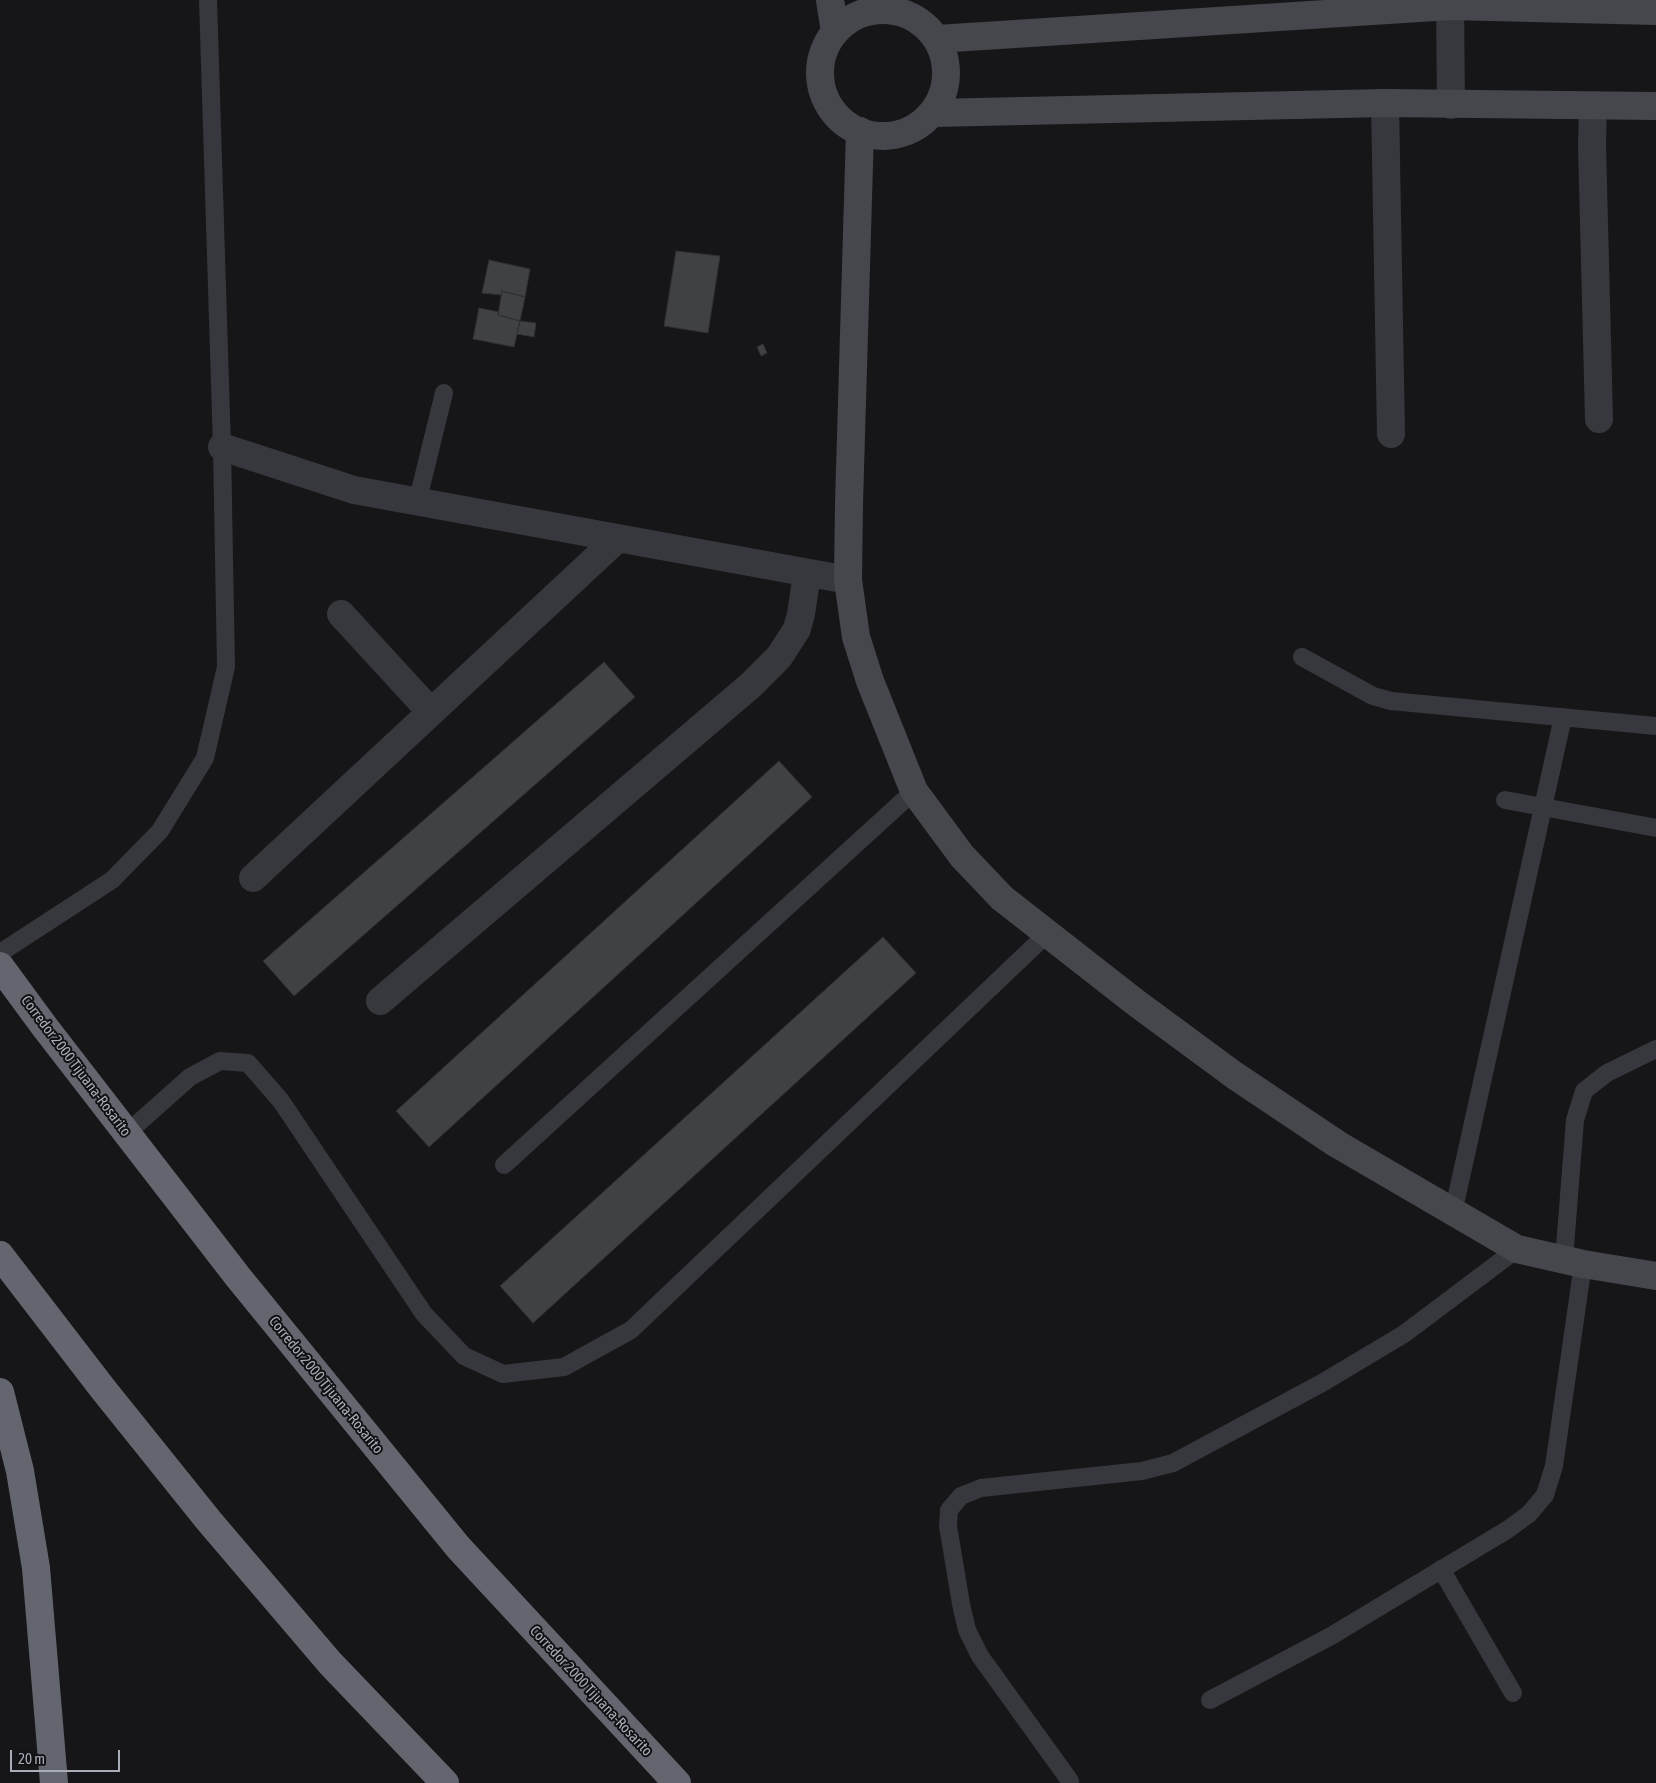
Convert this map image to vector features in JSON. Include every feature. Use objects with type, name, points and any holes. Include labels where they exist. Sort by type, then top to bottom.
[{"type":"highway","name":"Corredor 2000 Tijuana-Rosarito","points":[[0,966],[238,1278],[458,1547],[677,1783]]},
{"type":"highway","points":[[0,1255],[103,1389],[209,1521],[330,1663],[445,1783]]},
{"type":"highway","points":[[0,1392],[20,1471],[36,1568],[54,1783]]},
{"type":"street","points":[[830,0],[835,32]]},
{"type":"street","points":[[937,39],[1450,3],[1656,11]]},
{"type":"street","points":[[1450,3],[1451,105]]},
{"type":"street","points":[[905,7],[937,39],[945,57],[946,77],[942,96],[933,113],[918,126],[899,134],[880,136],[860,132],[843,122],[830,107],[822,88],[820,69],[824,50],[835,32],[850,20],[867,12],[905,7]]},
{"type":"street","points":[[933,113],[1385,103],[1656,106]]},
{"type":"street","points":[[1385,103],[1391,434]]},
{"type":"street","points":[[1593,106],[1592,145],[1599,419]]},
{"type":"street","points":[[860,132],[848,580],[856,637],[867,672],[914,791],[962,856],[1002,898],[1135,1002],[1234,1075],[1337,1144],[1517,1249],[1574,1262],[1656,1276]]},
{"type":"street","points":[[222,447],[354,490],[848,580]]},
{"type":"street","points":[[253,878],[617,539]]},
{"type":"street","points":[[380,1001],[751,685],[779,656],[797,629],[807,574]]},
{"type":"street","points":[[341,614],[431,712]]},
{"type":"lane","points":[[0,953],[112,880],[160,831],[205,758],[226,667],[222,447],[208,0]]},
{"type":"lane","points":[[417,503],[444,393]]},
{"type":"lane","points":[[1302,657],[1373,696],[1391,701],[1656,726]]},
{"type":"lane","points":[[1453,1212],[1563,717]]},
{"type":"lane","points":[[504,1165],[914,791]]},
{"type":"lane","points":[[1505,800],[1656,828]]},
{"type":"lane","points":[[127,1133],[190,1077],[220,1061],[248,1063],[282,1101],[424,1314],[464,1356],[504,1374],[564,1367],[631,1330],[1048,933]]},
{"type":"lane","points":[[1210,1700],[1330,1636],[1507,1530],[1529,1514],[1545,1494],[1554,1466],[1574,1262],[1575,1120],[1584,1091],[1607,1074],[1656,1049]]},
{"type":"lane","points":[[1070,1781],[980,1656],[967,1630],[948,1526],[949,1510],[960,1496],[981,1488],[1142,1471],[1173,1463],[1322,1383],[1404,1334],[1517,1249]]},
{"type":"lane","points":[[1441,1569],[1513,1693]]},
{"type":"building","points":[[676,251],[720,256],[708,333],[664,326]]},
{"type":"building","points":[[489,260],[530,269],[525,297],[502,291],[501,295],[482,293]]},
{"type":"building","points":[[502,291],[525,297],[520,321],[498,315]]},
{"type":"building","points":[[479,308],[499,312],[498,315],[520,321],[514,347],[473,339]]},
{"type":"building","points":[[520,321],[536,323],[534,337],[517,334]]},
{"type":"building","points":[[763,344],[767,353],[761,356],[757,347]]},
{"type":"building","points":[[604,662],[635,697],[294,996],[263,961]]},
{"type":"building","points":[[779,761],[812,797],[429,1147],[396,1111]]},
{"type":"building","points":[[883,937],[916,973],[533,1323],[500,1286]]}]
